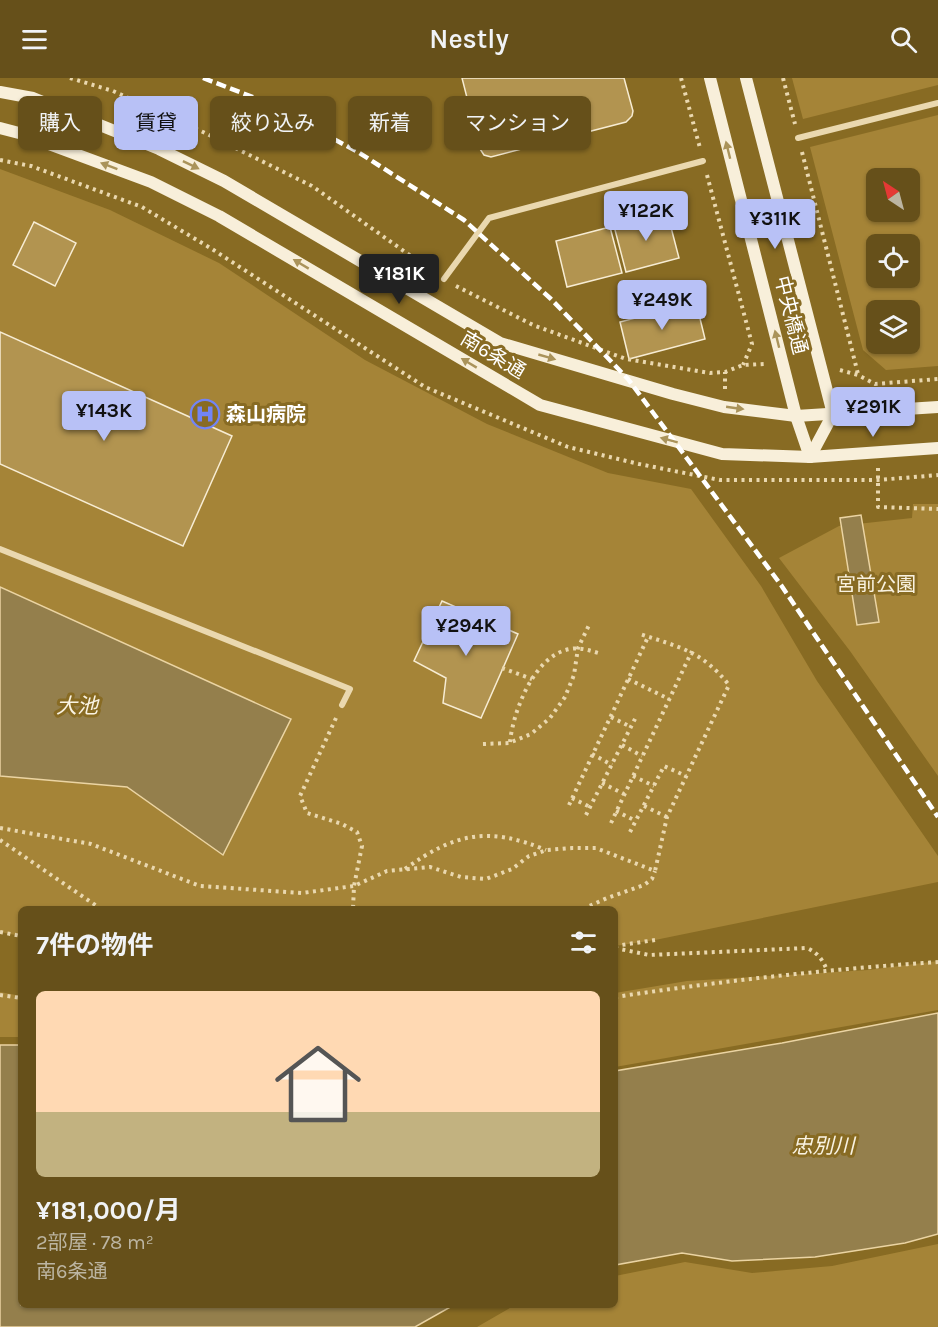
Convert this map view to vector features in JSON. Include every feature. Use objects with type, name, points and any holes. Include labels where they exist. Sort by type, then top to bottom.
[{"type":"street","name":"中央橋通","points":[[710,78],[796,416],[810,457]]},
{"type":"street","name":"中央橋通","points":[[746,78],[833,414]]},
{"type":"street","name":"南6条通","points":[[0,92],[33,98],[159,149],[224,181],[500,343],[724,407],[796,416],[938,407]]},
{"type":"street","points":[[798,138],[938,103]]},
{"type":"street","name":"南6条通","points":[[0,128],[20,133],[151,182],[219,216],[540,405],[722,454],[810,457],[938,448]]},
{"type":"street","points":[[444,279],[489,218],[704,161]]},
{"type":"street","points":[[810,457],[833,414]]},
{"type":"street","points":[[0,549],[350,689],[342,705]]},
{"type":"path","points":[[70,78],[113,90],[312,186],[444,279],[533,325],[626,359],[710,373],[725,372],[743,365],[752,344],[681,78]]},
{"type":"path","points":[[783,78],[858,375],[875,384],[938,379]]},
{"type":"path","points":[[878,480],[878,507],[938,509]]},
{"type":"path","points":[[483,744],[510,743],[531,734],[550,718],[565,697],[574,675],[578,648],[590,623]]},
{"type":"path","points":[[590,906],[644,885],[652,879],[667,817],[729,685],[718,671],[692,651],[640,634]]},
{"type":"path","points":[[568,805],[648,637]]},
{"type":"path","points":[[510,743],[511,727],[516,712],[532,679],[542,665],[566,649],[578,648],[602,654]]},
{"type":"path","points":[[611,823],[692,651]]},
{"type":"path","points":[[502,668],[532,679]]},
{"type":"path","points":[[628,680],[669,699]]},
{"type":"path","points":[[342,705],[300,796],[307,813],[342,824],[357,832],[362,846],[352,906]]},
{"type":"path","points":[[586,815],[637,715]]},
{"type":"path","points":[[610,717],[631,727]]},
{"type":"path","points":[[622,745],[642,756]]},
{"type":"path","points":[[592,754],[612,765]]},
{"type":"path","points":[[630,832],[664,766],[686,776]]},
{"type":"path","points":[[633,776],[654,786]]},
{"type":"path","points":[[602,783],[624,794]]},
{"type":"path","points":[[572,798],[590,808]]},
{"type":"path","points":[[644,806],[667,817]]},
{"type":"path","points":[[616,811],[636,821]]},
{"type":"path","points":[[0,828],[91,844],[200,886],[302,893],[354,886],[387,871],[430,867],[461,877],[486,879],[512,869],[529,856],[547,850],[596,848],[655,872]]},
{"type":"path","points":[[405,869],[430,851],[450,842],[477,836],[521,839],[547,850]]},
{"type":"path","points":[[0,840],[97,906]]},
{"type":"path","points":[[0,932],[18,935]]},
{"type":"path","points":[[618,946],[655,940]]},
{"type":"path","points":[[618,948],[649,955],[807,948],[821,958],[827,969]]},
{"type":"path","points":[[618,997],[691,985],[827,969],[938,962]]},
{"type":"path","points":[[0,995],[18,998]]},
{"type":"green space","points":[[792,78],[938,78],[938,85],[803,119]]},
{"type":"green space","points":[[938,115],[938,366],[886,370],[868,354],[920,354],[920,300],[866,300],[866,353],[863,350],[810,147]]},
{"type":"green space","points":[[0,169],[110,210],[219,263],[365,360],[487,424],[608,473],[691,489],[761,586],[817,681],[938,856],[938,882],[618,946],[618,906],[18,906],[18,935],[0,932]]},
{"type":"green space","name":"宮前公園","points":[[913,504],[938,504],[938,776],[850,651],[779,558],[839,526],[912,518]]},
{"type":"green space","points":[[938,961],[938,1010],[618,1066],[618,992],[687,981],[868,970]]},
{"type":"green space","points":[[0,992],[18,995],[18,1037],[0,1037]]},
{"type":"green space","points":[[938,1244],[938,1327],[477,1327],[510,1308],[618,1308],[618,1275],[685,1262],[752,1273],[832,1266]]},
{"type":"water","points":[[861,515],[879,622],[857,625],[840,518]]},
{"type":"water","name":"大池","points":[[0,587],[291,719],[223,855],[127,787],[0,776]]},
{"type":"water","name":"忠別川","points":[[938,1013],[938,1234],[905,1243],[815,1257],[732,1261],[682,1253],[618,1264],[618,1070],[782,1043]]},
{"type":"water","points":[[0,1045],[18,1045],[18,1308],[449,1308],[415,1327],[0,1327]]},
{"type":"building","points":[[462,78],[624,78],[633,111],[632,116],[626,122],[591,131],[591,96],[467,96]]},
{"type":"building","points":[[481,150],[518,150],[491,157],[484,155]]},
{"type":"building","points":[[667,212],[679,258],[626,272],[614,226]]},
{"type":"building","points":[[34,222],[76,243],[55,286],[13,265]]},
{"type":"building","points":[[610,227],[622,273],[567,287],[556,241]]},
{"type":"building","points":[[696,302],[705,339],[629,359],[620,322]]},
{"type":"building","points":[[0,332],[232,436],[183,546],[0,464]]},
{"type":"building","points":[[442,601],[518,634],[481,718],[443,703],[446,678],[414,661]]},
{"type":"railway","points":[[203,78],[263,101],[358,152],[464,220],[551,299],[628,379],[781,585],[938,817]]},
{"type":"place","name":"森山病院","points":[[205,414]]}]
